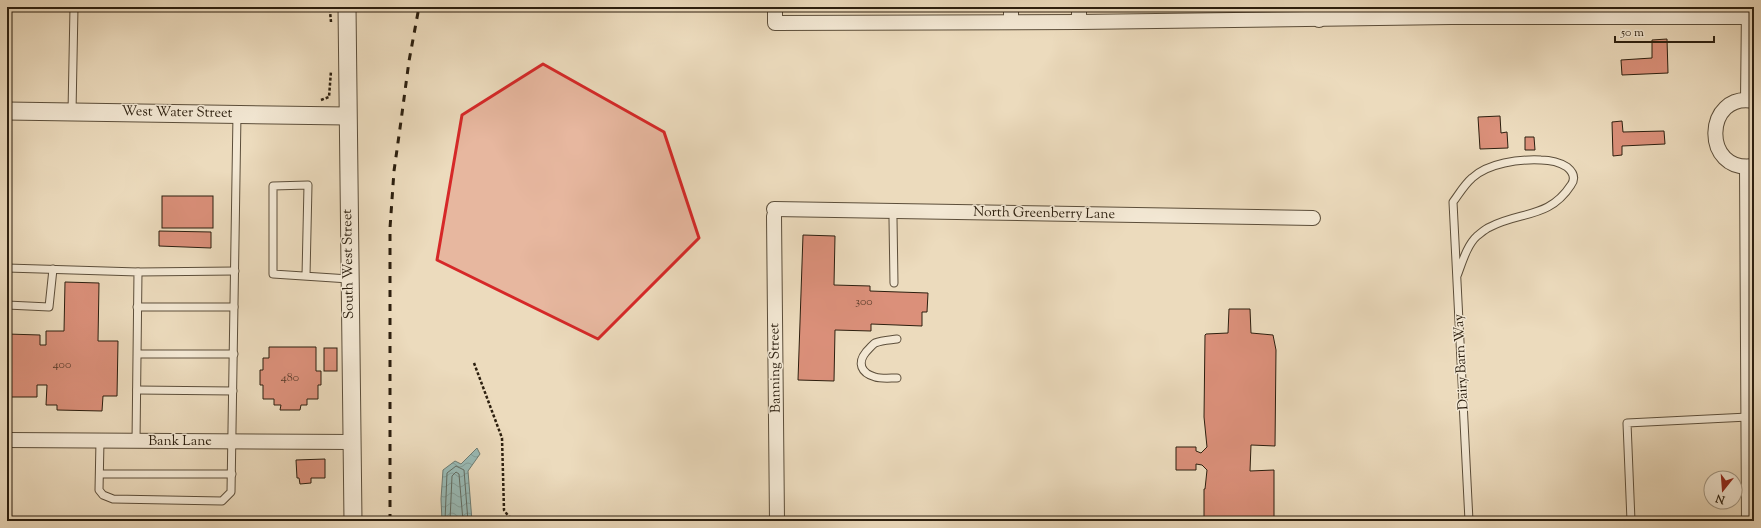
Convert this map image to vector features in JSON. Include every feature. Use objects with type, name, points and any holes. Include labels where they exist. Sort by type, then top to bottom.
[{"type":"street","name":"South West Street","points":[[347,7],[347,116],[353,521]]},
{"type":"street","points":[[775,7],[776,22],[1080,22],[1319,13],[1451,17],[1613,12],[1750,14],[1751,101],[1738,102],[1725,110],[1716,122],[1714,133],[1720,153],[1727,160],[1736,165],[1750,167],[1748,417],[1749,521]]},
{"type":"street","points":[[1011,7],[1011,22]]},
{"type":"street","points":[[1079,7],[1080,22]]},
{"type":"street","name":"West Water Street","points":[[7,111],[347,116]]},
{"type":"street","name":"North Greenberry Lane","points":[[774,213],[1314,218]]},
{"type":"street","name":"Banning Street","points":[[774,213],[777,521]]},
{"type":"street","name":"Bank Lane","points":[[7,440],[353,442]]},
{"type":"lane","points":[[72,112],[74,7]]},
{"type":"lane","points":[[100,441],[99,490],[103,495],[113,499],[222,501],[231,492],[233,442],[237,114]]},
{"type":"lane","name":"Dairy Barn Way","points":[[1458,276],[1468,250],[1476,236],[1490,227],[1542,211],[1557,202],[1567,192],[1573,182],[1574,176],[1570,170],[1553,161],[1521,161],[1493,166],[1472,178],[1453,202],[1458,276],[1469,521]]},
{"type":"lane","points":[[306,276],[308,185],[273,186],[273,274],[350,279]]},
{"type":"lane","points":[[893,219],[894,282]]},
{"type":"lane","points":[[7,268],[138,272],[235,271]]},
{"type":"lane","points":[[7,305],[49,307],[53,269]]},
{"type":"lane","points":[[136,441],[138,272]]},
{"type":"lane","points":[[137,307],[234,307]]},
{"type":"lane","points":[[897,339],[882,340],[874,344],[863,356],[860,362],[861,368],[865,373],[876,378],[897,378]]},
{"type":"lane","points":[[138,354],[234,354]]},
{"type":"lane","points":[[137,390],[233,391]]},
{"type":"lane","points":[[1631,521],[1628,423],[1748,417]]},
{"type":"lane","points":[[100,474],[232,474]]},
{"type":"path","points":[[331,25],[330,11],[332,7]]},
{"type":"path","points":[[330,97],[331,70]]},
{"type":"path","points":[[474,363],[502,438],[504,510],[509,517],[537,521]]},
{"type":"highlighted area","points":[[543,64],[664,132],[699,238],[598,339],[437,260],[462,115]]},
{"type":"water","points":[[477,448],[480,454],[468,471],[472,521],[442,521],[441,499],[443,470],[455,461],[461,464]]},
{"type":"building","points":[[1667,39],[1668,73],[1622,75],[1621,60],[1652,58],[1652,40]]},
{"type":"building","points":[[1500,116],[1501,133],[1507,132],[1508,148],[1480,149],[1478,117]]},
{"type":"building","points":[[1622,121],[1623,132],[1664,131],[1665,144],[1622,146],[1622,155],[1613,156],[1612,122]]},
{"type":"building","points":[[1525,137],[1534,137],[1535,150],[1525,150]]},
{"type":"building","points":[[162,196],[213,196],[213,228],[162,228]]},
{"type":"building","points":[[159,231],[211,232],[211,248],[159,246]]},
{"type":"building","points":[[803,235],[835,236],[834,285],[870,286],[870,291],[928,293],[927,312],[922,312],[922,326],[871,324],[871,331],[835,330],[834,381],[798,380]]},
{"type":"building","points":[[65,282],[99,283],[98,341],[118,341],[117,396],[103,396],[102,411],[57,410],[57,405],[46,405],[47,385],[37,385],[37,397],[7,397],[7,334],[40,335],[40,345],[46,345],[46,331],[64,331]]},
{"type":"building","points":[[1229,309],[1250,309],[1251,333],[1273,335],[1276,350],[1275,446],[1251,445],[1250,471],[1274,470],[1274,521],[1204,521],[1204,489],[1207,470],[1202,465],[1196,464],[1196,470],[1176,470],[1176,447],[1196,447],[1196,451],[1201,453],[1207,447],[1204,417],[1205,335],[1228,333]]},
{"type":"building","points":[[269,347],[316,347],[316,371],[321,371],[321,385],[318,385],[318,399],[307,399],[307,405],[301,405],[300,410],[280,410],[281,405],[274,405],[274,399],[263,399],[263,385],[260,385],[260,370],[263,370],[263,358],[269,358]]},
{"type":"building","points":[[324,348],[337,348],[337,371],[324,371]]},
{"type":"building","points":[[325,459],[325,478],[311,478],[311,483],[300,484],[299,478],[297,478],[296,460]]},
{"type":"railway","points":[[390,521],[390,228],[394,171],[409,61],[419,7]]}]
